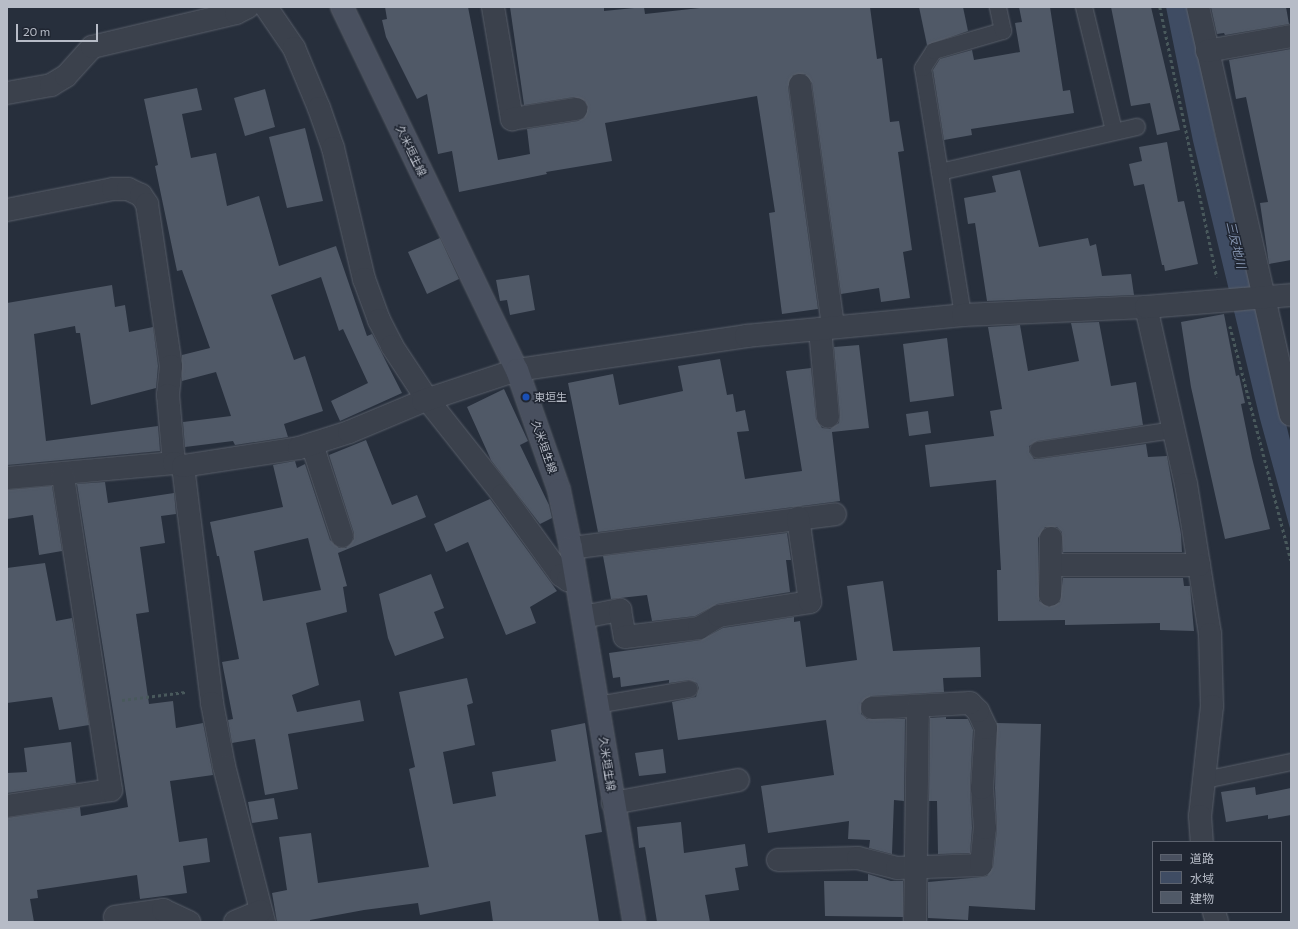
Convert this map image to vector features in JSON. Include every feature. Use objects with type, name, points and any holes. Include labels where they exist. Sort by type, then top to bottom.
[{"type":"main road","name":"久米垣生線","points":[[342,7],[517,370],[559,490],[571,548],[634,922]]},
{"type":"street","points":[[7,92],[51,85],[66,76],[92,47],[236,12],[248,7]]},
{"type":"street","points":[[266,7],[294,48],[319,108],[332,148],[364,279],[379,320],[392,346],[427,399],[503,495],[561,575],[568,580],[576,581]]},
{"type":"street","points":[[494,7],[512,119],[576,109]]},
{"type":"street","points":[[1198,7],[1291,415]]},
{"type":"street","points":[[1207,51],[1291,36]]},
{"type":"street","points":[[800,85],[826,328],[828,417]]},
{"type":"street","points":[[7,210],[112,189],[128,189],[141,195],[147,204],[171,366],[168,395],[210,689],[224,766],[262,916],[235,922]]},
{"type":"street","points":[[7,478],[63,475],[179,465],[312,444],[349,432],[427,399],[517,370],[746,336],[963,315],[1146,307],[1291,295]]},
{"type":"street","points":[[1146,307],[1186,484],[1210,634],[1213,674],[1205,780],[1200,816],[1202,841]]},
{"type":"street","points":[[312,444],[342,536]]},
{"type":"street","points":[[7,806],[111,790],[63,475]]},
{"type":"street","points":[[571,548],[834,514]]},
{"type":"street","points":[[582,617],[620,610],[625,637],[698,628],[719,616],[810,602],[798,518]]},
{"type":"street","points":[[1050,595],[1051,538]]},
{"type":"street","points":[[1051,565],[1199,565]]},
{"type":"street","points":[[778,860],[858,858],[897,868],[981,865],[985,828],[982,788],[986,728],[978,712],[970,703],[872,708]]},
{"type":"street","points":[[915,922],[918,706]]},
{"type":"street","points":[[613,802],[738,780]]},
{"type":"street","points":[[115,917],[163,910],[189,922]]},
{"type":"lane","points":[[963,315],[924,68],[934,51],[1003,31],[998,7]]},
{"type":"lane","points":[[1084,7],[1114,131]]},
{"type":"lane","points":[[940,172],[1114,131],[1137,127]]},
{"type":"lane","points":[[1038,450],[1174,430]]},
{"type":"lane","points":[[597,705],[690,689]]},
{"type":"lane","points":[[1205,780],[1291,762]]},
{"type":"path","points":[[98,704],[210,689]]},
{"type":"water","name":"三反地川","points":[[1166,7],[1190,7],[1215,135],[1291,444],[1291,532],[1260,419],[1193,141]]},
{"type":"building","points":[[385,7],[468,7],[498,160],[530,154],[527,129],[578,121],[584,118],[588,107],[585,101],[574,97],[524,105],[510,7],[604,7],[604,11],[644,7],[645,14],[709,7],[870,7],[877,59],[882,58],[890,122],[899,121],[904,151],[898,152],[912,250],[903,252],[910,298],[881,302],[879,288],[841,294],[812,83],[805,74],[793,75],[788,87],[818,309],[782,314],[769,213],[775,212],[757,96],[605,123],[612,161],[546,172],[547,174],[459,192],[452,151],[438,154],[427,94],[417,99],[386,37],[382,20],[387,19]]},
{"type":"building","points":[[919,7],[963,7],[968,31],[927,45]]},
{"type":"building","points":[[1019,7],[1050,7],[1063,91],[1070,90],[1074,113],[971,129],[972,135],[944,140],[933,70],[940,59],[972,50],[974,60],[1020,52],[1015,23],[1022,22]]},
{"type":"building","points":[[1111,7],[1151,7],[1180,130],[1157,135],[1150,103],[1131,106]]},
{"type":"building","points":[[1211,7],[1286,7],[1289,24],[1225,35],[1224,33],[1217,34]]},
{"type":"building","points":[[1291,49],[1291,260],[1269,264],[1260,203],[1268,202],[1246,97],[1236,99],[1229,60]]},
{"type":"building","points":[[197,88],[202,110],[182,114],[191,158],[216,153],[227,206],[259,196],[279,266],[336,246],[367,336],[372,334],[402,393],[340,421],[331,401],[368,383],[343,329],[339,331],[321,277],[271,295],[294,360],[305,356],[323,411],[284,424],[288,437],[235,445],[233,441],[185,447],[183,422],[231,416],[216,372],[182,381],[182,355],[210,348],[182,270],[177,271],[155,166],[158,165],[144,99]]},
{"type":"building","points":[[265,89],[275,127],[245,136],[234,98]]},
{"type":"building","points":[[305,128],[323,201],[287,208],[269,137]]},
{"type":"building","points":[[1167,142],[1178,202],[1184,201],[1198,264],[1165,271],[1164,265],[1162,265],[1144,184],[1134,186],[1129,164],[1142,161],[1139,147]]},
{"type":"building","points":[[1020,170],[1039,247],[1088,238],[1090,246],[1096,244],[1102,276],[1131,274],[1134,295],[987,301],[975,223],[968,224],[964,198],[996,192],[992,176]]},
{"type":"building","points":[[440,238],[459,279],[427,294],[408,252]]},
{"type":"building","points":[[529,275],[535,310],[510,315],[507,300],[500,301],[496,280]]},
{"type":"building","points":[[112,285],[115,307],[125,305],[129,332],[153,327],[158,366],[156,388],[91,405],[80,333],[76,333],[75,326],[34,334],[46,441],[158,426],[160,451],[7,465],[7,303]]},
{"type":"building","points":[[1224,314],[1236,376],[1239,375],[1245,403],[1241,404],[1252,458],[1270,529],[1225,539],[1191,387],[1181,322]]},
{"type":"building","points":[[1099,322],[1111,386],[1136,382],[1143,425],[1037,441],[1029,446],[1029,452],[1034,459],[1039,459],[1146,444],[1148,457],[1167,456],[1181,534],[1182,552],[1063,552],[1062,532],[1057,527],[1045,527],[1038,538],[1039,601],[1049,607],[1060,602],[1063,578],[1183,578],[1184,586],[1190,586],[1194,631],[1160,630],[1160,623],[1065,625],[1065,620],[998,621],[997,570],[1001,570],[996,480],[930,487],[925,445],[994,436],[990,411],[1002,409],[988,327],[1020,325],[1028,371],[1079,361],[1071,323]]},
{"type":"building","points":[[947,338],[954,396],[910,402],[903,344]]},
{"type":"building","points":[[859,345],[869,428],[832,432],[840,501],[598,532],[568,383],[613,374],[619,405],[683,391],[678,366],[720,359],[727,395],[733,394],[736,412],[745,410],[749,431],[737,432],[745,479],[802,471],[786,371],[811,368],[816,419],[822,428],[830,429],[839,423],[840,416],[834,347]]},
{"type":"building","points":[[504,389],[528,441],[520,445],[549,505],[552,518],[540,524],[491,460],[467,407]]},
{"type":"building","points":[[928,411],[931,433],[909,436],[906,414]]},
{"type":"building","points":[[366,440],[392,505],[417,495],[426,517],[338,553],[347,586],[343,587],[347,612],[306,623],[319,685],[292,695],[297,712],[360,700],[364,721],[288,734],[298,789],[265,795],[255,739],[232,743],[228,720],[233,719],[222,662],[239,659],[219,556],[217,556],[210,522],[283,507],[273,465],[295,461],[297,468],[305,464],[330,540],[339,548],[346,548],[354,539],[354,533],[329,455]],"holes":[[[308,538],[321,590],[263,601],[254,551]]]},
{"type":"building","points":[[105,482],[108,503],[174,493],[176,514],[161,516],[165,543],[140,547],[149,612],[136,614],[149,704],[173,701],[176,728],[203,723],[213,775],[170,781],[179,842],[207,838],[210,862],[183,866],[187,893],[140,899],[137,875],[37,890],[38,898],[30,899],[34,922],[7,922],[7,818],[80,807],[81,816],[128,807],[77,484]]},
{"type":"building","points":[[52,486],[62,551],[39,555],[33,515],[7,519],[7,490]]},
{"type":"building","points":[[490,499],[557,591],[530,607],[536,623],[506,635],[468,542],[446,552],[434,524]]},
{"type":"building","points":[[787,533],[791,560],[786,560],[790,592],[717,604],[695,616],[652,621],[647,595],[611,599],[603,556]]},
{"type":"building","points":[[45,563],[56,621],[72,618],[89,725],[59,730],[52,697],[7,703],[7,568]]},
{"type":"building","points":[[431,574],[444,608],[434,612],[444,638],[395,656],[388,638],[379,594]]},
{"type":"building","points":[[883,581],[893,651],[980,647],[981,677],[943,678],[944,692],[871,696],[861,703],[861,714],[867,719],[905,719],[904,801],[894,800],[892,854],[869,848],[870,840],[848,839],[849,821],[768,833],[761,786],[834,775],[826,720],[678,740],[672,702],[696,697],[699,688],[697,683],[689,680],[669,683],[669,680],[621,687],[620,677],[613,678],[609,653],[701,640],[723,628],[794,617],[794,622],[800,621],[806,667],[857,660],[847,586]]},
{"type":"building","points":[[467,678],[473,703],[467,705],[475,745],[443,752],[453,804],[496,796],[492,772],[556,761],[551,730],[585,723],[602,832],[585,835],[599,922],[493,922],[490,901],[420,915],[418,903],[364,910],[310,920],[310,922],[277,922],[272,893],[287,890],[279,837],[311,833],[318,883],[429,867],[409,769],[415,767],[399,692]]},
{"type":"building","points":[[946,717],[946,719],[968,719],[973,730],[970,787],[972,828],[970,853],[938,854],[937,801],[929,801],[930,718]]},
{"type":"building","points":[[997,723],[1041,724],[1035,910],[969,906],[968,920],[928,918],[928,882],[987,876],[993,867],[997,829],[995,788]]},
{"type":"building","points":[[71,742],[76,783],[7,793],[7,773],[27,772],[24,748]]},
{"type":"building","points":[[663,749],[666,773],[639,776],[635,753]]},
{"type":"building","points":[[1255,787],[1256,795],[1291,788],[1291,815],[1268,819],[1268,815],[1226,822],[1221,792]]},
{"type":"building","points":[[274,798],[278,819],[252,823],[248,802]]},
{"type":"building","points":[[681,822],[684,853],[745,844],[748,866],[735,868],[739,890],[705,895],[710,922],[657,922],[645,847],[639,848],[637,827]]},
{"type":"building","points":[[868,874],[891,881],[903,881],[903,917],[825,916],[824,881],[868,881]]},
{"type":"place","name":"東垣生","points":[[526,397]]}]
